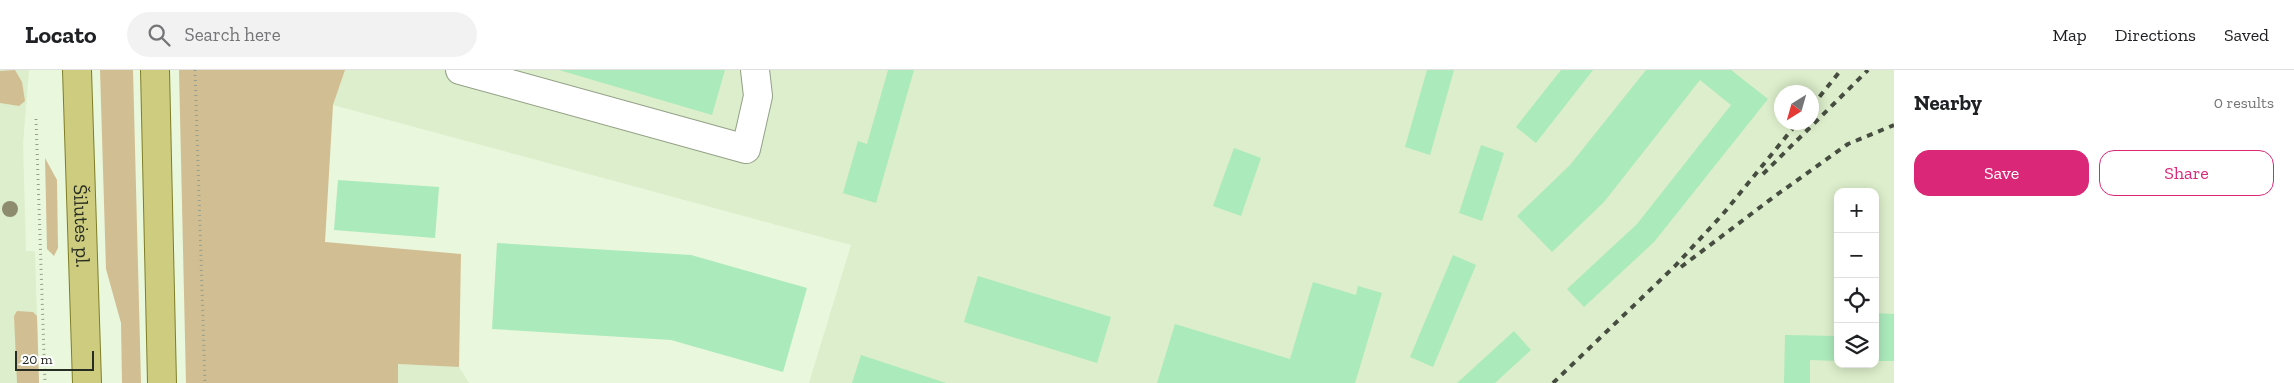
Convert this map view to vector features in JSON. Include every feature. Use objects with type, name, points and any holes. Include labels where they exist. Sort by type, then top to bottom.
[{"type":"main road","name":"Šilutės pl.","points":[[77,70],[88,383]]},
{"type":"main road","points":[[154,70],[162,383]]},
{"type":"street","points":[[460,70],[746,149],[758,96],[755,70]]},
{"type":"path","points":[[195,70],[204,383]]},
{"type":"path","points":[[36,119],[45,383]]},
{"type":"shaded area","points":[[0,70],[29,70],[23,144],[26,251],[35,251],[39,383],[0,383]]},
{"type":"shaded area","points":[[15,70],[22,82],[25,101],[19,106],[0,103],[0,71]]},
{"type":"shaded area","points":[[100,70],[133,70],[141,383],[122,383],[121,323],[106,269]]},
{"type":"shaded area","points":[[179,70],[345,70],[333,105],[325,242],[461,254],[459,367],[398,364],[398,383],[186,383]]},
{"type":"shaded area","points":[[345,70],[1894,70],[1894,383],[809,383],[851,245],[333,105]]},
{"type":"shaded area","points":[[45,158],[57,180],[58,248],[54,256],[47,249]]},
{"type":"shaded area","points":[[17,311],[33,312],[37,316],[39,383],[17,383],[14,316]]},
{"type":"shaded area","points":[[398,364],[459,367],[469,383],[398,383]]},
{"type":"building","points":[[559,70],[725,70],[712,115]]},
{"type":"building","points":[[888,70],[914,70],[876,203],[843,193],[858,141],[867,144]]},
{"type":"building","points":[[1427,70],[1454,70],[1430,155],[1405,147]]},
{"type":"building","points":[[1561,70],[1593,70],[1536,143],[1516,127]]},
{"type":"building","points":[[1646,70],[1731,70],[1768,99],[1654,242],[1584,307],[1567,289],[1637,224],[1731,105],[1700,80],[1604,202],[1552,252],[1517,216],[1570,165]]},
{"type":"building","points":[[1481,145],[1504,153],[1482,221],[1459,213]]},
{"type":"building","points":[[1234,148],[1261,158],[1241,216],[1213,206]]},
{"type":"building","points":[[338,180],[439,187],[435,238],[334,230]]},
{"type":"building","points":[[497,243],[691,255],[807,288],[783,372],[671,340],[492,329]]},
{"type":"building","points":[[1453,255],[1476,265],[1433,367],[1410,357]]},
{"type":"building","points":[[978,276],[1111,317],[1097,363],[964,322]]},
{"type":"building","points":[[1313,282],[1356,295],[1358,286],[1382,293],[1355,383],[1157,383],[1175,324],[1290,359]]},
{"type":"building","points":[[1879,313],[1894,314],[1894,361],[1879,361]]},
{"type":"building","points":[[1514,331],[1531,350],[1495,383],[1457,383]]},
{"type":"building","points":[[1785,335],[1834,336],[1834,361],[1810,360],[1810,383],[1784,383]]},
{"type":"building","points":[[861,355],[946,383],[852,383]]},
{"type":"railway","points":[[1819,97],[1841,70]]},
{"type":"railway","points":[[1763,174],[1868,70]]},
{"type":"railway","points":[[1681,267],[1848,144],[1894,125]]},
{"type":"railway","points":[[1553,383],[1675,266],[1723,214],[1791,130]]}]
